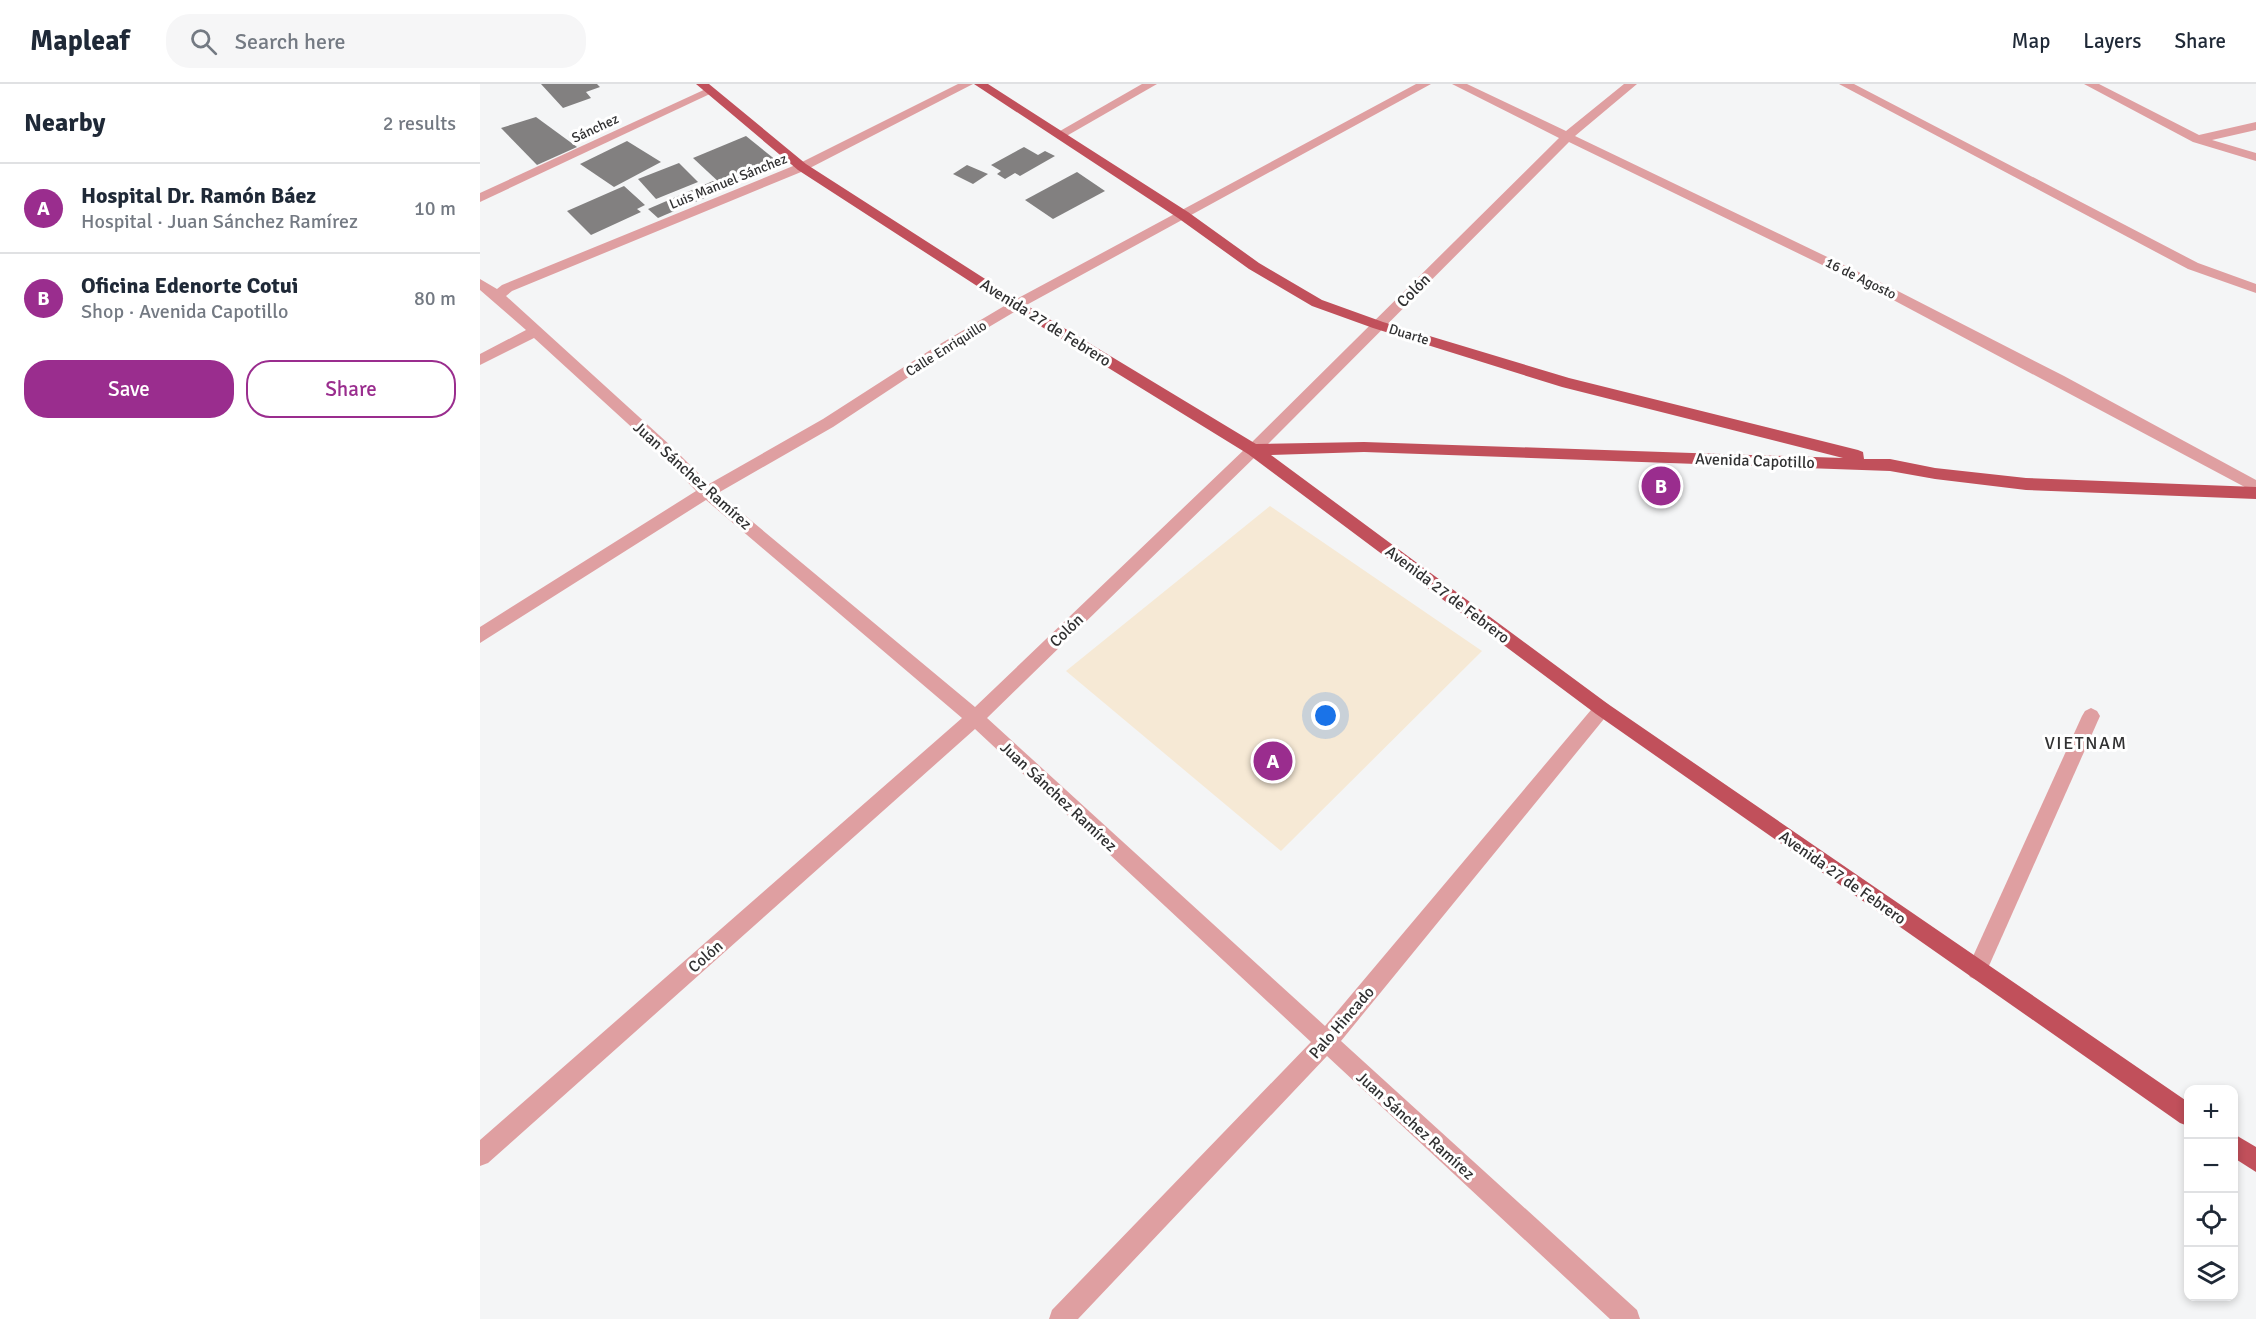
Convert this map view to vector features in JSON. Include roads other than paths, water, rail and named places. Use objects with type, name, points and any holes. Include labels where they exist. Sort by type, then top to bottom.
[{"type":"main road","name":"Sánchez","points":[[705,88],[723,84]]},
{"type":"main road","name":"Duarte","points":[[980,84],[1146,194],[1184,215],[1254,266],[1317,303],[1378,325],[1568,383],[1890,465]]},
{"type":"main road","name":"Avenida 27 de Febrero","points":[[705,88],[802,166],[1016,305],[1253,450],[1602,709],[2184,1112]]},
{"type":"main road","name":"Avenida Capotillo","points":[[1253,450],[1364,447],[1890,465],[1929,473],[1985,480],[2116,489],[2256,493]]},
{"type":"main road","points":[[2238,1148],[2256,1161]]},
{"type":"street","name":"Luis Manuel Sánchez","points":[[497,296],[507,288],[802,166],[967,84]]},
{"type":"street","points":[[1059,135],[1151,84]]},
{"type":"street","name":"Calle Enriquillo","points":[[480,636],[707,492],[828,423],[940,350],[1016,305],[1425,84]]},
{"type":"street","name":"16 de Agosto","points":[[1458,84],[1887,291],[2059,380],[2256,487]]},
{"type":"street","name":"Colón","points":[[480,1155],[975,718],[1253,450],[1568,136],[1631,84]]},
{"type":"street","points":[[1845,84],[2193,266],[2256,289]]},
{"type":"street","points":[[2090,84],[2197,139],[2256,157]]},
{"type":"street","name":"Sánchez","points":[[480,198],[705,88]]},
{"type":"street","points":[[2197,139],[2256,126]]},
{"type":"street","name":"Juan Sánchez Ramírez","points":[[480,284],[497,296],[666,450],[707,492],[975,718],[1628,1319]]},
{"type":"street","points":[[480,360],[534,332]]},
{"type":"street","name":"Palo Hincado","points":[[1061,1319],[1326,1042],[1602,709]]},
{"type":"street","points":[[1977,970],[2091,716]]},
{"type":"place","name":"Oficina Edenorte Cotui","points":[[1661,486]]},
{"type":"place","name":"Hospital Dr. Ramón Báez","points":[[1273,761]]},
{"type":"district","name":"VIETNAM","points":[[2086,743]]}]
